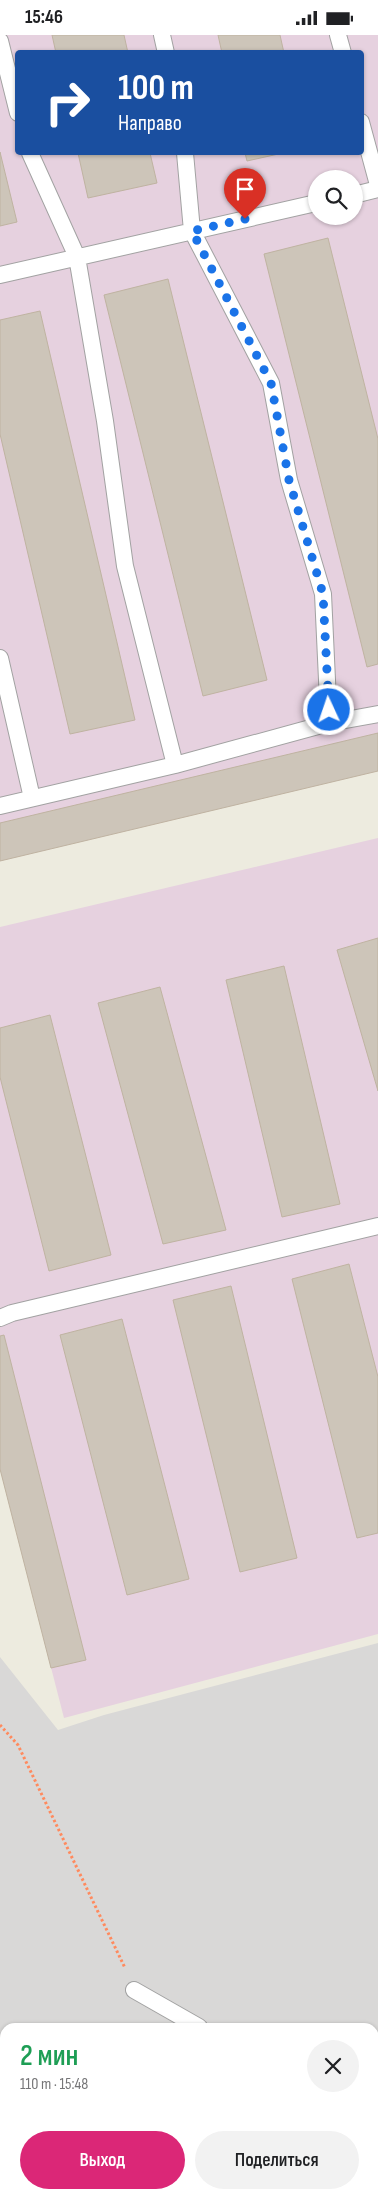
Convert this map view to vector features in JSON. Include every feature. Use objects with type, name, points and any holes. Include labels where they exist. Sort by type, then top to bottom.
[{"type":"lane","points":[[162,35],[165,50]]},
{"type":"lane","points":[[338,35],[342,50]]},
{"type":"lane","points":[[0,41],[15,101]]},
{"type":"lane","points":[[364,133],[378,185]]},
{"type":"lane","points":[[31,155],[77,257],[105,421],[124,566],[175,765]]},
{"type":"lane","points":[[185,155],[192,231],[271,383],[289,480],[323,594],[330,723]]},
{"type":"lane","points":[[363,193],[378,189]]},
{"type":"lane","points":[[0,275],[308,205]]},
{"type":"lane","points":[[0,658],[32,798]]},
{"type":"lane","points":[[0,806],[175,765],[330,723],[378,714]]},
{"type":"lane","points":[[0,1318],[12,1313],[378,1226]]},
{"type":"lane","points":[[134,1990],[192,2023]]},
{"type":"path","points":[[0,1725],[18,1745],[74,1858],[134,1990]]},
{"type":"shaded area","points":[[0,35],[378,35],[378,771],[0,861]]},
{"type":"shaded area","points":[[378,838],[378,1634],[64,1718],[0,1469],[0,927]]},
{"type":"shaded area","points":[[378,1643],[378,2023],[0,2023],[0,1657],[58,1730],[104,1715]]},
{"type":"building","points":[[52,35],[124,35],[127,50],[55,50]]},
{"type":"building","points":[[218,35],[280,35],[283,50],[221,50]]},
{"type":"building","points":[[0,152],[17,222],[0,226]]},
{"type":"building","points":[[78,155],[150,155],[157,183],[88,198]]},
{"type":"building","points":[[246,155],[274,155],[247,161]]},
{"type":"building","points":[[328,238],[378,439],[378,664],[367,667],[264,254]]},
{"type":"building","points":[[168,279],[267,680],[203,696],[104,295]]},
{"type":"building","points":[[40,311],[135,720],[70,734],[0,434],[0,320]]},
{"type":"building","points":[[378,733],[378,771],[0,861],[0,823]]},
{"type":"building","points":[[378,938],[378,1091],[337,950]]},
{"type":"building","points":[[284,966],[340,1204],[282,1217],[226,980]]},
{"type":"building","points":[[160,987],[226,1230],[163,1244],[98,1003]]},
{"type":"building","points":[[50,1015],[111,1255],[49,1271],[0,1077],[0,1028]]},
{"type":"building","points":[[349,1264],[378,1377],[378,1533],[357,1538],[292,1279]]},
{"type":"building","points":[[231,1286],[297,1558],[240,1572],[173,1300]]},
{"type":"building","points":[[122,1319],[189,1579],[127,1595],[60,1335]]},
{"type":"building","points":[[4,1335],[86,1660],[51,1668],[0,1469],[0,1336]]},
{"type":"route","points":[[245,219],[192,231],[271,383],[289,480],[323,594],[329,710]]}]
